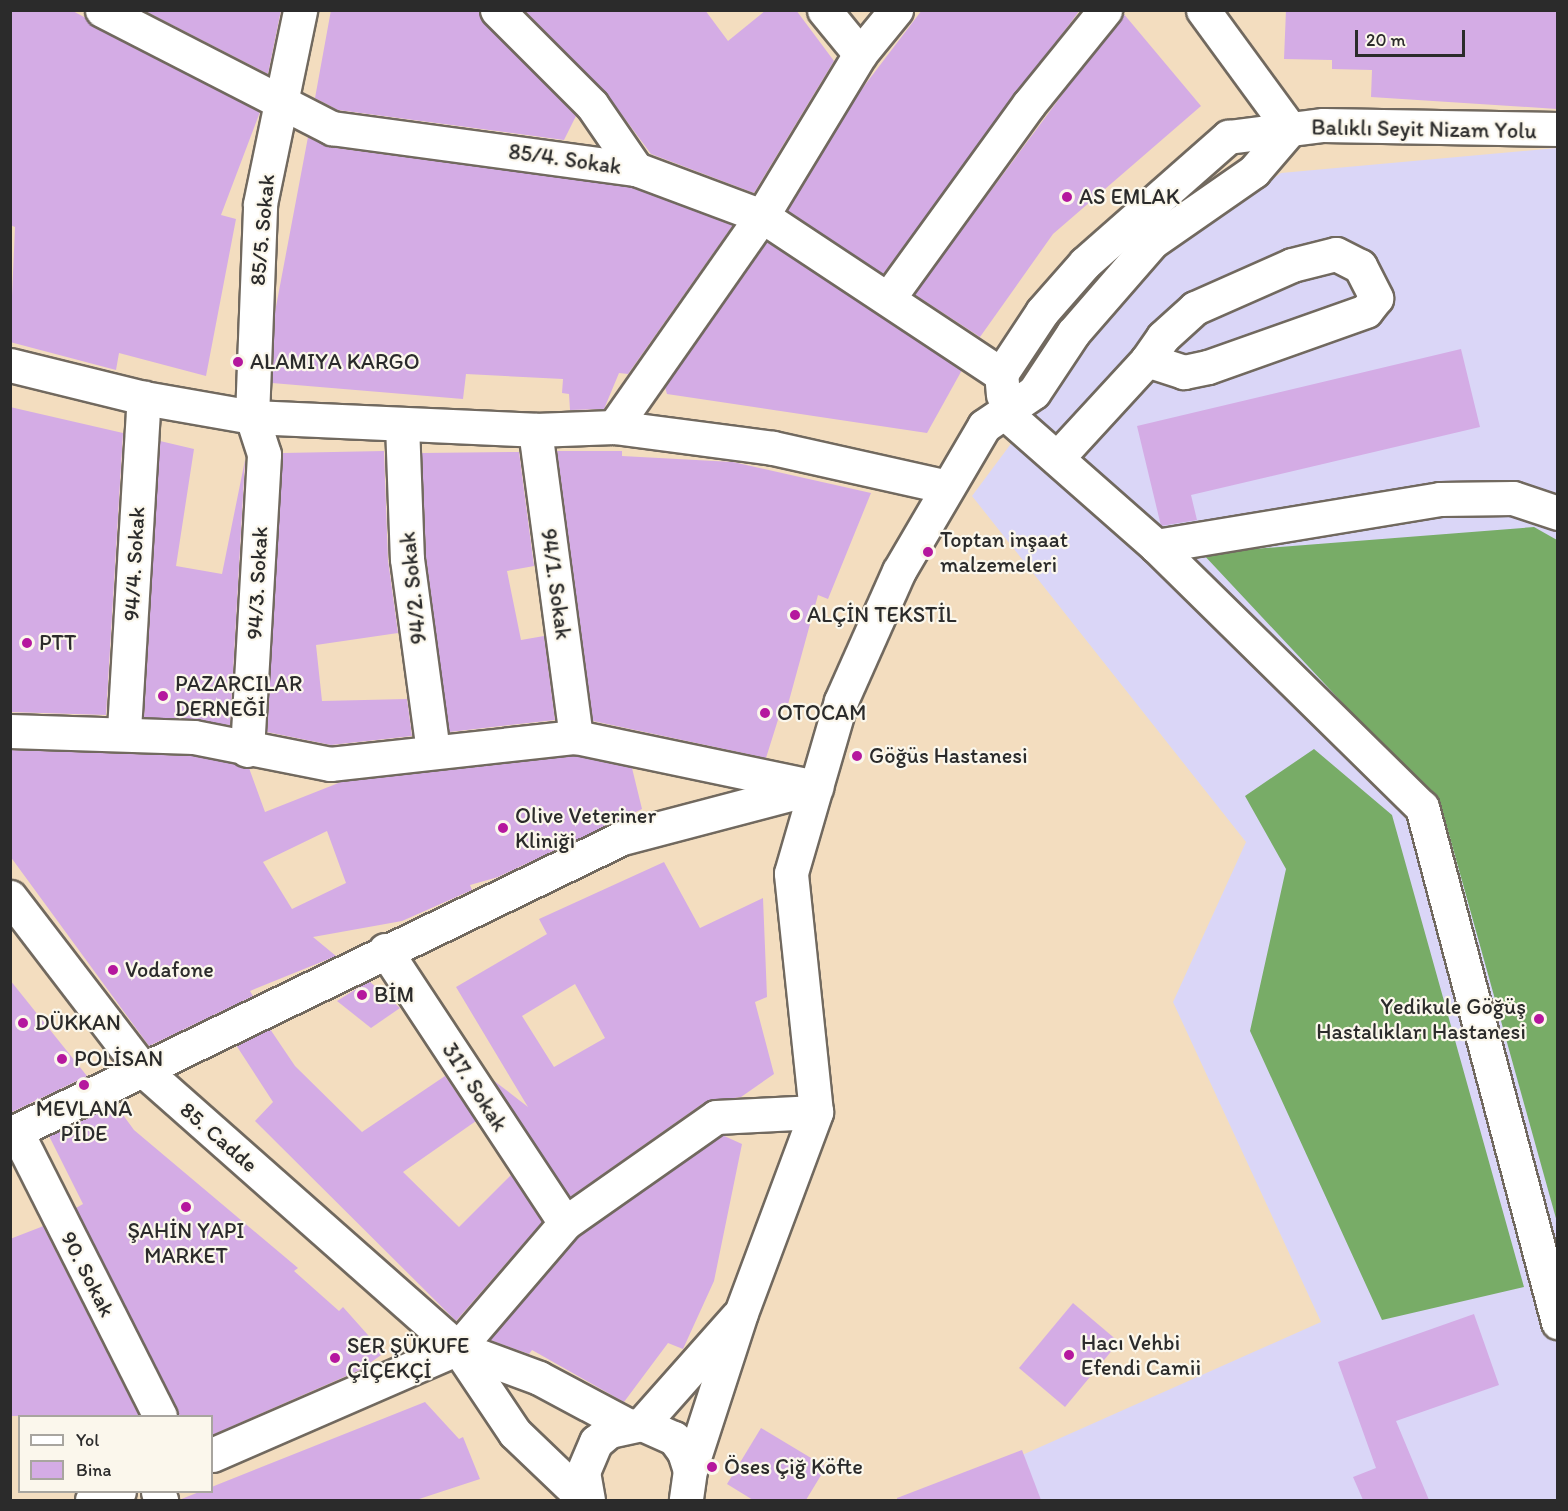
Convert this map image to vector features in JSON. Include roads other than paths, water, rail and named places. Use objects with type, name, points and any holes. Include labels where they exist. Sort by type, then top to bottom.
[{"type":"street","name":"85/4. Sokak","points":[[102,10],[280,98],[332,128],[636,169],[762,216],[890,296],[1001,374]]},
{"type":"street","name":"85/5. Sokak","points":[[252,417],[260,204],[280,98],[300,10]]},
{"type":"street","points":[[497,10],[592,105],[636,169]]},
{"type":"street","points":[[824,10],[860,54]]},
{"type":"street","points":[[614,427],[762,216],[860,54],[896,10]]},
{"type":"street","points":[[890,296],[1029,104],[1106,10]]},
{"type":"street","points":[[688,1485],[741,1312],[816,1112],[791,873],[841,701],[900,571],[984,426],[1034,392],[1080,324],[1152,242],[1254,171],[1290,129],[1203,10]]},
{"type":"street","name":"Balıklı Seyit Nizam Yolu","points":[[1001,374],[1042,312],[1085,263],[1228,137],[1290,129],[1552,138]]},
{"type":"street","points":[[1056,458],[1147,360],[1163,337],[1195,308],[1320,255],[1336,254],[1360,266],[1376,298],[1349,320],[1208,367],[1184,372],[1147,360]]},
{"type":"street","points":[[13,374],[252,417],[535,430],[614,427],[773,448],[947,487]]},
{"type":"street","points":[[1001,374],[1004,412],[1156,546],[1422,807],[1556,1306]]},
{"type":"street","name":"94/4. Sokak","points":[[124,730],[144,398]]},
{"type":"street","name":"94/3. Sokak","points":[[248,750],[264,454],[252,417]]},
{"type":"street","name":"94/2. Sokak","points":[[402,424],[407,559],[433,751]]},
{"type":"street","name":"94/1. Sokak","points":[[535,430],[576,737]]},
{"type":"street","points":[[1156,546],[1440,499],[1513,498],[1557,513]]},
{"type":"street","points":[[10,730],[124,730],[195,737],[248,750],[330,764],[576,737],[816,787]]},
{"type":"street","points":[[13,1132],[385,950],[622,838],[816,787]]},
{"type":"street","name":"85. Cadde","points":[[10,897],[141,1068],[458,1348]]},
{"type":"street","name":"317. Sokak","points":[[385,950],[565,1223]]},
{"type":"street","points":[[213,1455],[458,1348],[565,1223],[716,1117],[816,1112]]},
{"type":"street","name":"90. Sokak","points":[[13,1132],[159,1415]]},
{"type":"street","points":[[587,1500],[583,1472],[587,1456],[609,1431],[634,1424],[741,1312]]},
{"type":"street","points":[[458,1348],[539,1378],[634,1424],[674,1438],[688,1485]]},
{"type":"street","points":[[458,1348],[515,1433],[587,1500]]},
{"type":"street","points":[[92,1500],[113,1493]]},
{"type":"place","name":"AS EMLAK","points":[[1067,197]]},
{"type":"place","name":"ALAMIYA KARGO","points":[[238,362]]},
{"type":"place","name":"Toptan inşaat malzemeleri","points":[[928,552]]},
{"type":"place","name":"ALÇİN TEKSTİL","points":[[795,615]]},
{"type":"place","name":"PTT","points":[[27,643]]},
{"type":"place","name":"PAZARCILAR DERNEĞİ","points":[[163,696]]},
{"type":"place","name":"OTOCAM","points":[[765,713]]},
{"type":"place","name":"Göğüs Hastanesi","points":[[857,756]]},
{"type":"place","name":"Olive Veteriner Kliniği","points":[[503,828]]},
{"type":"place","name":"Vodafone","points":[[113,970]]},
{"type":"place","name":"BİM","points":[[362,995]]},
{"type":"place","name":"Yedikule Göğüş Hastalıkları Hastanesi","points":[[1539,1019]]},
{"type":"place","name":"DÜKKAN","points":[[23,1023]]},
{"type":"place","name":"POLİSAN","points":[[62,1059]]},
{"type":"place","name":"MEVLANA PİDE","points":[[84,1085]]},
{"type":"place","name":"ŞAHİN YAPI MARKET","points":[[186,1207]]},
{"type":"place","name":"Hacı Vehbi Efendi Camii","points":[[1069,1355]]},
{"type":"place","name":"SER ŞÜKUFE ÇİÇEKÇİ","points":[[335,1358]]},
{"type":"place","name":"Öses Çiğ Köfte","points":[[712,1467]]}]
